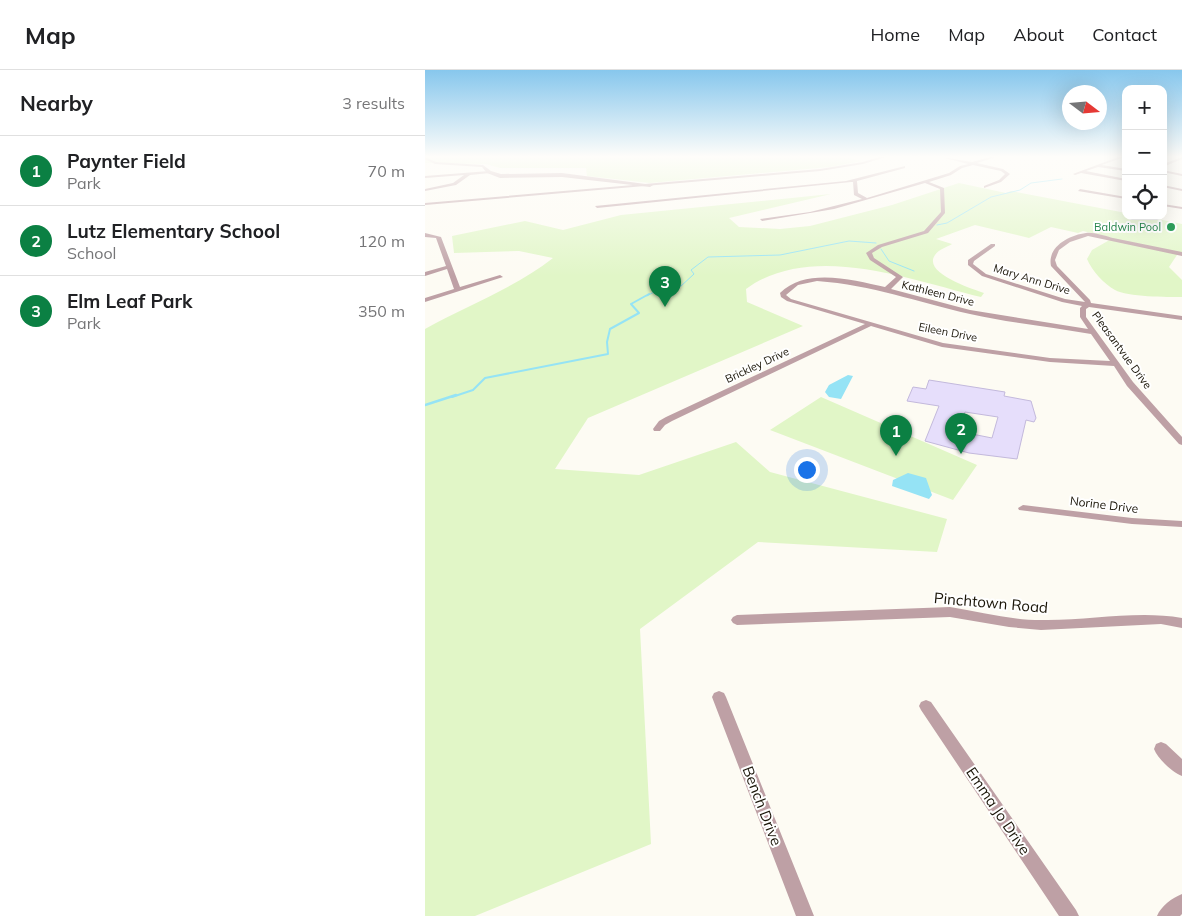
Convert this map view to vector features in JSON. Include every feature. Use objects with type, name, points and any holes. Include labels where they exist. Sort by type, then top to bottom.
[{"type":"street","points":[[425,204],[510,196]]},
{"type":"street","points":[[597,207],[701,196]]},
{"type":"street","points":[[861,196],[866,199]]},
{"type":"street","points":[[762,220],[795,216],[875,196]]},
{"type":"street","points":[[886,290],[900,277],[872,259],[869,253],[880,246],[926,232],[943,212],[942,196]]},
{"type":"street","points":[[1167,206],[1182,208]]},
{"type":"street","name":"Pleasantvue Drive","points":[[1182,254],[1088,234],[1061,246],[1051,260],[1061,275],[1087,301],[1088,304],[1083,308],[1083,317],[1130,384],[1182,442]]},
{"type":"street","points":[[425,235],[438,237],[458,290]]},
{"type":"street","name":"Mary Ann Drive","points":[[993,245],[971,260],[970,264],[976,270],[993,278],[1064,301],[1182,318]]},
{"type":"street","points":[[425,274],[449,267]]},
{"type":"street","points":[[425,300],[500,277]]},
{"type":"street","name":"Kathleen Drive","points":[[783,293],[786,287],[806,281],[832,279],[855,282],[968,312],[1093,332]]},
{"type":"street","name":"Eileen Drive","points":[[783,293],[783,296],[789,300],[942,345],[1051,360],[1117,364]]},
{"type":"street","name":"Brickley Drive","points":[[657,429],[662,422],[869,325]]},
{"type":"street","name":"Norine Drive","points":[[1023,508],[1132,521],[1182,524]]},
{"type":"street","name":"Pinchtown Road","points":[[737,620],[951,612],[1009,622],[1041,625],[1161,619],[1182,623]]},
{"type":"street","name":"Bench Drive","points":[[719,697],[805,916]]},
{"type":"street","name":"Emma Jo Drive","points":[[925,706],[1070,916]]},
{"type":"street","points":[[1161,749],[1182,769]]},
{"type":"street","points":[[1166,916],[1182,903]]},
{"type":"green space","points":[[820,196],[729,218],[739,227],[780,229],[810,226],[918,196],[1040,196],[1122,212],[1122,220],[1163,220],[1182,224],[1182,252],[1179,252],[1169,267],[1182,280],[1182,297],[1129,294],[1115,290],[1107,284],[1095,272],[1087,259],[1092,250],[1113,238],[1083,231],[1078,233],[1051,227],[1029,238],[975,225],[936,239],[952,244],[936,253],[933,262],[942,274],[960,284],[984,293],[981,297],[893,274],[862,269],[831,266],[801,268],[772,275],[746,289],[747,302],[803,326],[588,418],[555,469],[639,475],[736,442],[770,472],[947,519],[937,552],[758,542],[640,629],[651,844],[475,916],[425,916],[425,329],[507,287],[553,258],[519,251],[454,253],[452,236],[525,221],[563,230],[621,215]]},
{"type":"green space","points":[[821,397],[977,465],[953,500],[770,430]]},
{"type":"water","points":[[848,375],[853,376],[841,399],[829,397],[825,392],[829,385]]},
{"type":"water","points":[[908,473],[926,478],[932,495],[929,499],[892,486],[893,480]]},
{"type":"building","points":[[929,380],[1005,392],[1004,396],[1031,401],[1036,418],[1034,422],[1026,420],[1017,459],[969,453],[925,441],[939,406],[907,401],[913,387],[926,389]],"holes":[[[965,412],[998,417],[992,438],[957,431]]]},
{"type":"waterway","points":[[937,225],[947,223],[993,196]]},
{"type":"waterway","points":[[647,296],[654,292],[681,286],[694,274],[691,270],[708,257],[780,255],[849,241],[876,243]]},
{"type":"waterway","points":[[881,249],[889,261],[914,271]]},
{"type":"waterway","points":[[452,397],[473,390],[485,378],[608,354],[607,342],[610,329],[639,313],[631,304],[649,294]]},
{"type":"waterway","points":[[425,405],[456,395]]},
{"type":"place","name":"Baldwin Pool","points":[[1171,227]]},
{"type":"place","name":"Elm Leaf Park","points":[[665,307]]},
{"type":"place","name":"Lutz Elementary School","points":[[961,454]]},
{"type":"place","name":"Paynter Field","points":[[896,456]]}]
